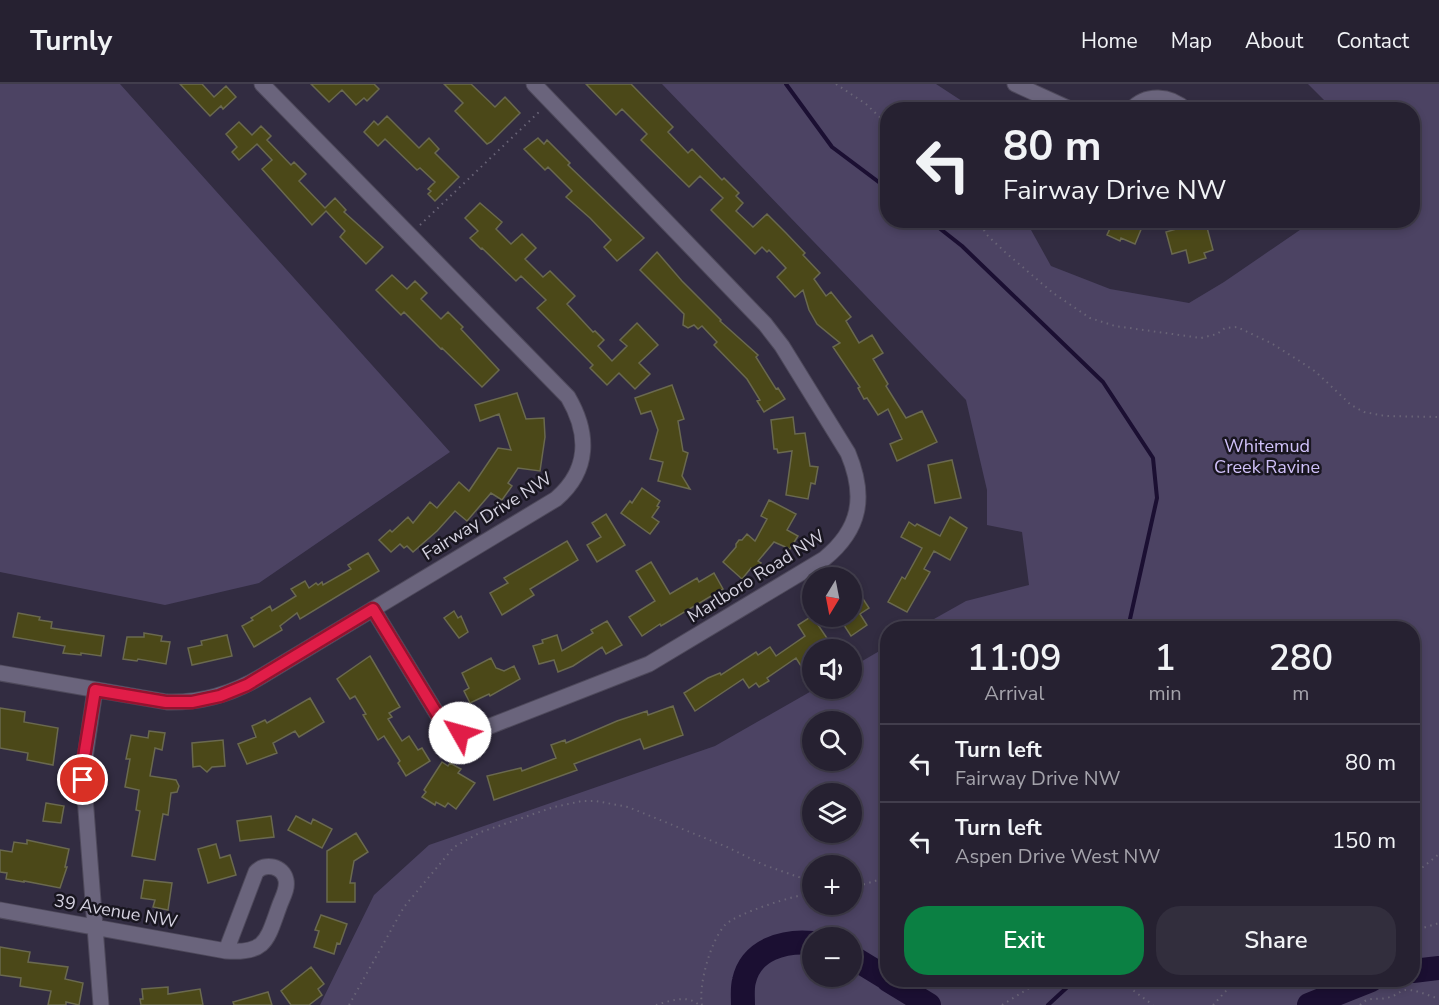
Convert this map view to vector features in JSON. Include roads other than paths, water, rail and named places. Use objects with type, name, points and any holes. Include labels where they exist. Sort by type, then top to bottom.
[{"type":"street","name":"Fairway Drive NW","points":[[0,673],[166,702],[192,702],[220,696],[247,685],[564,493],[574,479],[581,457],[583,435],[581,423],[568,397],[262,84]]},
{"type":"street","name":"Marlboro Road NW","points":[[373,609],[442,722],[453,731],[476,732],[649,664],[824,559],[841,544],[853,524],[859,492],[854,467],[848,453],[782,346],[765,324],[534,84]]},
{"type":"street","points":[[1015,84],[1054,102]]},
{"type":"street","points":[[1141,102],[1156,97],[1168,98],[1175,102]]},
{"type":"street","points":[[95,690],[83,771],[101,1005]]},
{"type":"street","name":"39 Avenue NW","points":[[0,910],[226,951],[250,951],[261,945],[268,936],[286,887],[284,875],[280,870],[268,866],[256,872],[226,951]]},
{"type":"waterway","points":[[786,84],[832,147],[880,183]]},
{"type":"waterway","points":[[939,228],[962,246],[1103,382],[1153,458],[1157,498],[1130,621]]},
{"type":"waterway","points":[[743,1005],[743,984],[754,961],[762,954],[781,945],[802,942]]},
{"type":"waterway","points":[[862,963],[880,974]]},
{"type":"waterway","points":[[1420,970],[1439,968]]},
{"type":"waterway","points":[[899,987],[929,1005]]},
{"type":"waterway","points":[[1048,1005],[1067,987]]},
{"type":"waterway","points":[[1309,1005],[1354,987]]},
{"type":"park label","name":"Whitemud Creek Ravine","points":[[1267,456]]}]
